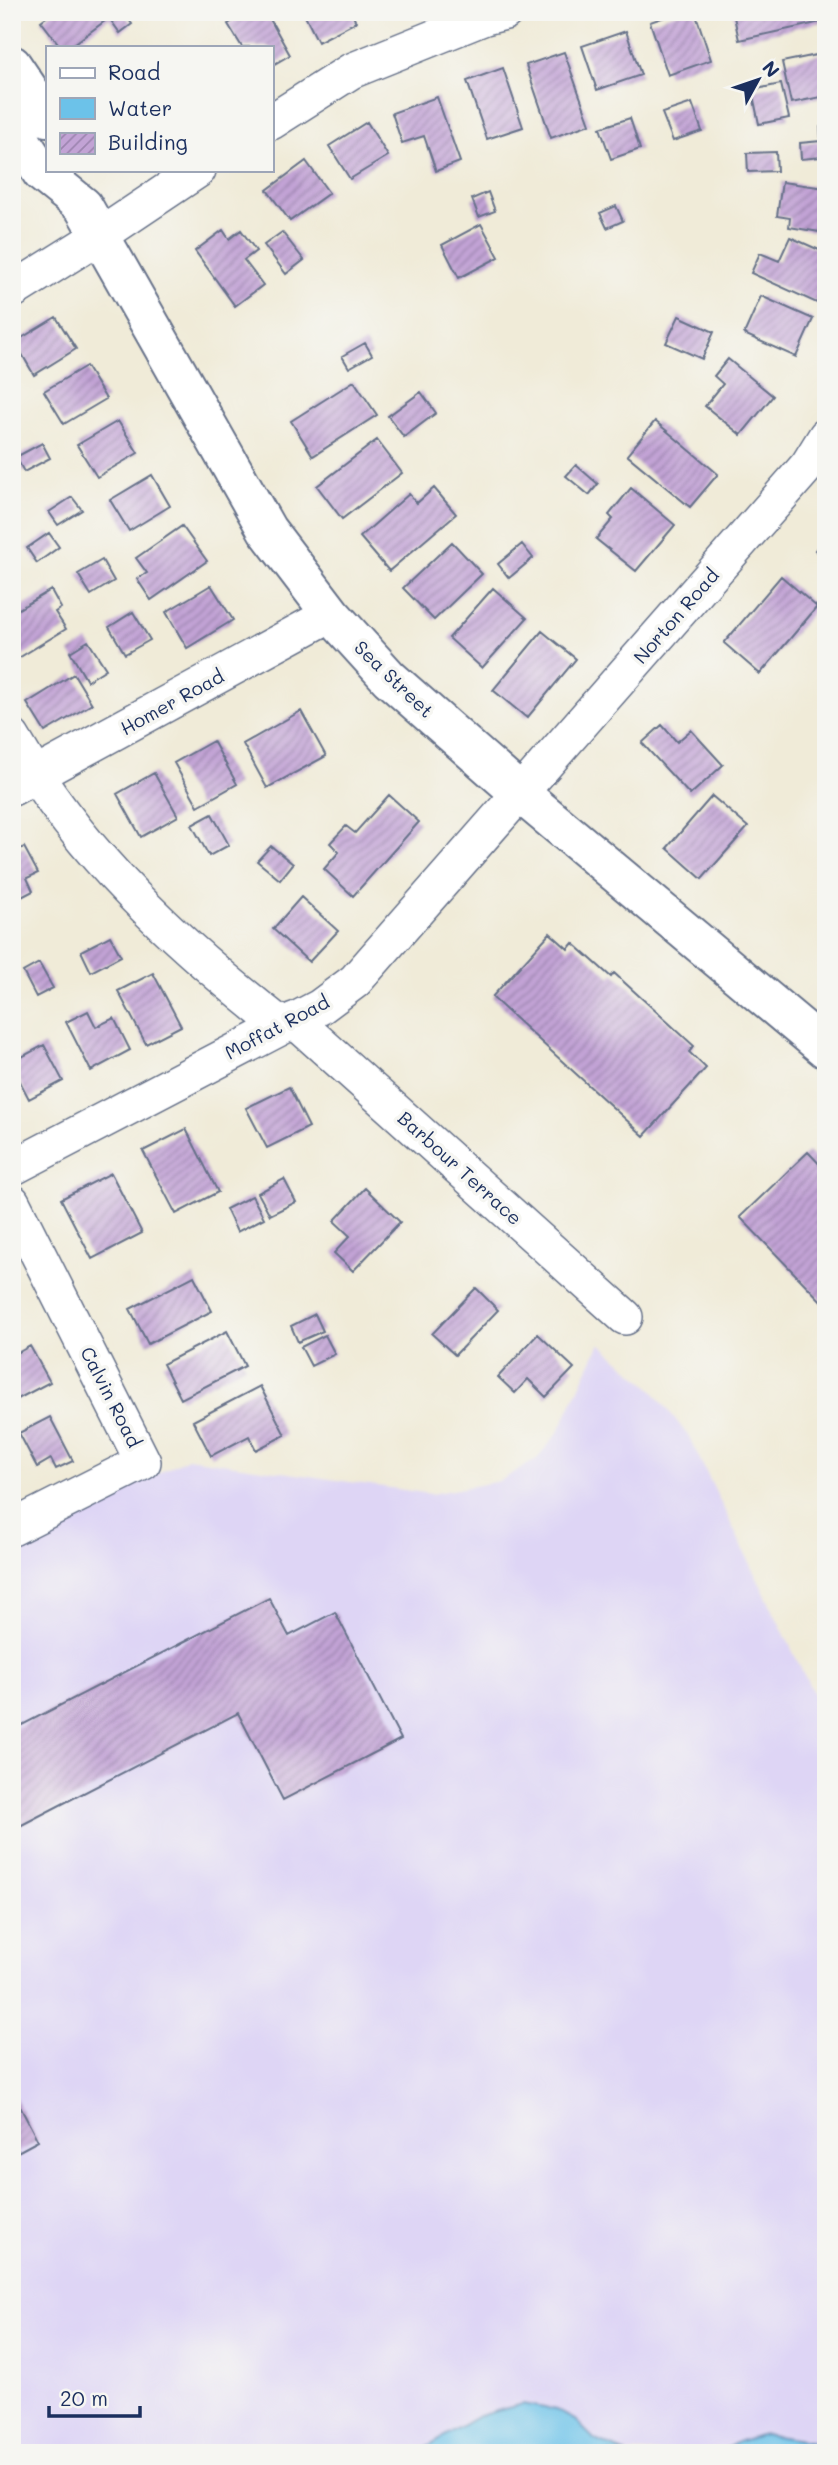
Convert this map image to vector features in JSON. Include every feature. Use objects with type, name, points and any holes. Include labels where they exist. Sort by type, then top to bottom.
[{"type":"main road","points":[[12,65],[46,116]]},
{"type":"main road","name":"Sea Street","points":[[12,127],[42,173],[92,221]]},
{"type":"main road","name":"Sea Street","points":[[76,172],[92,221],[267,530],[331,614],[389,678],[521,794],[826,1049]]},
{"type":"street","points":[[273,121],[351,71],[485,17],[505,12]]},
{"type":"street","points":[[12,291],[92,221],[194,172]]},
{"type":"street","name":"Norton Road","points":[[521,794],[808,465],[826,436]]},
{"type":"street","name":"Homer Road","points":[[24,782],[331,614]]},
{"type":"street","name":"Barbour Terrace","points":[[12,737],[24,782],[166,929],[228,984],[288,1023],[625,1317]]},
{"type":"street","name":"Moffat Road","points":[[12,1168],[320,1007],[355,981],[521,794]]},
{"type":"street","name":"Calvin Road","points":[[12,1202],[143,1462],[12,1528]]},
{"type":"shaded area","points":[[600,1343],[652,1389],[689,1437],[826,1720],[826,2453],[12,2453],[12,1547],[188,1458],[431,1494],[500,1481],[538,1458],[559,1431]]},
{"type":"water","points":[[522,2404],[556,2410],[575,2420],[595,2440],[626,2453],[416,2453],[479,2416]]},
{"type":"water","points":[[763,2434],[814,2442],[826,2441],[826,2453],[718,2453],[738,2442]]},
{"type":"building","points":[[53,12],[123,12],[132,24],[120,33],[109,18],[71,46],[60,46],[41,21]]},
{"type":"building","points":[[248,12],[266,12],[290,55],[273,65],[273,46],[241,46],[228,24]]},
{"type":"building","points":[[303,12],[351,12],[356,22],[318,42]]},
{"type":"building","points":[[679,12],[695,12],[711,60],[668,75],[650,22]]},
{"type":"building","points":[[733,12],[826,12],[826,21],[739,40]]},
{"type":"building","points":[[626,31],[641,75],[597,90],[582,46]]},
{"type":"building","points":[[564,52],[590,124],[551,138],[526,65]]},
{"type":"building","points":[[826,53],[826,96],[791,103],[782,62]]},
{"type":"building","points":[[503,68],[523,127],[487,139],[467,81]]},
{"type":"building","points":[[781,84],[789,118],[759,124],[752,90]]},
{"type":"building","points":[[437,97],[460,162],[436,171],[424,136],[402,143],[392,113]]},
{"type":"building","points":[[692,103],[702,131],[673,141],[662,113]]},
{"type":"building","points":[[630,118],[640,149],[611,159],[600,128]]},
{"type":"building","points":[[367,122],[388,156],[350,179],[329,146]]},
{"type":"building","points":[[826,126],[826,165],[821,165],[821,157],[801,159],[800,143],[821,141],[820,127]]},
{"type":"building","points":[[776,152],[777,171],[748,172],[747,153]]},
{"type":"building","points":[[306,161],[329,193],[290,221],[267,190]]},
{"type":"building","points":[[782,182],[826,188],[826,233],[789,227],[790,218],[777,216]]},
{"type":"building","points":[[488,192],[495,211],[479,217],[472,199]]},
{"type":"building","points":[[616,206],[623,221],[607,228],[600,213]]},
{"type":"building","points":[[481,224],[499,257],[459,278],[442,245]]},
{"type":"building","points":[[223,230],[229,239],[241,230],[256,251],[244,260],[263,285],[235,306],[195,251]]},
{"type":"building","points":[[282,232],[304,260],[286,274],[264,245]]},
{"type":"building","points":[[790,237],[826,253],[826,288],[819,304],[751,273],[760,253],[779,261]]},
{"type":"building","points":[[761,296],[813,319],[796,357],[744,334]]},
{"type":"building","points":[[679,316],[714,332],[702,359],[666,343]]},
{"type":"building","points":[[56,317],[76,349],[34,375],[15,342]]},
{"type":"building","points":[[365,343],[372,355],[349,368],[342,356]]},
{"type":"building","points":[[728,359],[773,396],[741,435],[705,406],[723,384],[714,376]]},
{"type":"building","points":[[86,366],[106,399],[64,424],[44,391]]},
{"type":"building","points":[[354,381],[377,415],[313,456],[291,421]]},
{"type":"building","points":[[421,392],[436,413],[404,437],[388,416]]},
{"type":"building","points":[[118,421],[138,453],[97,477],[77,445]]},
{"type":"building","points":[[655,421],[718,474],[690,507],[627,455]]},
{"type":"building","points":[[377,440],[402,473],[342,519],[317,486]]},
{"type":"building","points":[[42,443],[50,458],[24,472],[16,457]]},
{"type":"building","points":[[576,465],[598,484],[589,495],[566,476]]},
{"type":"building","points":[[152,475],[170,506],[129,531],[110,500]]},
{"type":"building","points":[[434,488],[456,514],[389,571],[360,537],[409,494],[417,503]]},
{"type":"building","points":[[631,488],[675,525],[636,571],[596,539],[613,519],[609,515]]},
{"type":"building","points":[[72,497],[82,510],[58,525],[49,512]]},
{"type":"building","points":[[182,526],[207,561],[151,600],[137,579],[147,573],[136,558]]},
{"type":"building","points":[[49,533],[59,547],[37,563],[27,548]]},
{"type":"building","points":[[826,536],[826,559],[815,550]]},
{"type":"building","points":[[452,542],[482,574],[434,620],[403,588]]},
{"type":"building","points":[[522,544],[533,558],[509,578],[498,564]]},
{"type":"building","points":[[102,560],[114,581],[91,595],[78,574]]},
{"type":"building","points":[[781,576],[817,607],[760,674],[724,643]]},
{"type":"building","points":[[211,585],[233,620],[187,648],[166,612]]},
{"type":"building","points":[[493,588],[527,618],[482,668],[449,638]]},
{"type":"building","points":[[51,590],[61,608],[55,612],[66,629],[12,662],[12,613]]},
{"type":"building","points":[[133,612],[150,640],[125,654],[109,627]]},
{"type":"building","points":[[542,631],[576,659],[527,718],[493,690]]},
{"type":"building","points":[[88,641],[106,669],[87,681],[70,652]]},
{"type":"building","points":[[74,674],[92,704],[45,732],[27,703]]},
{"type":"building","points":[[301,711],[326,756],[267,788],[243,744]]},
{"type":"building","points":[[662,725],[677,742],[691,730],[723,765],[690,795],[642,743]]},
{"type":"building","points":[[213,741],[237,784],[198,806],[174,763]]},
{"type":"building","points":[[154,773],[178,816],[141,837],[117,794]]},
{"type":"building","points":[[389,795],[419,822],[353,896],[324,869],[339,852],[330,843],[346,826],[355,833]]},
{"type":"building","points":[[712,796],[748,827],[702,879],[667,848]]},
{"type":"building","points":[[212,814],[229,845],[209,856],[192,825]]},
{"type":"building","points":[[271,846],[293,864],[280,880],[257,861]]},
{"type":"building","points":[[24,847],[38,873],[27,878],[33,891],[12,902],[12,853]]},
{"type":"building","points":[[301,897],[338,931],[309,962],[273,929]]},
{"type":"building","points":[[550,933],[568,949],[573,943],[611,977],[614,973],[694,1046],[689,1052],[706,1068],[644,1136],[492,997]]},
{"type":"building","points":[[110,936],[121,956],[91,972],[81,951]]},
{"type":"building","points":[[39,963],[53,988],[36,997],[23,972]]},
{"type":"building","points":[[153,973],[181,1026],[146,1044],[118,991]]},
{"type":"building","points":[[88,1011],[96,1027],[114,1018],[130,1050],[91,1071],[66,1022]]},
{"type":"building","points":[[44,1045],[63,1081],[29,1099],[12,1062]]},
{"type":"building","points":[[289,1087],[309,1127],[267,1148],[246,1108]]},
{"type":"building","points":[[186,1129],[218,1192],[176,1214],[143,1151]]},
{"type":"building","points":[[808,1152],[826,1171],[826,1306],[740,1217]]},
{"type":"building","points":[[111,1173],[142,1233],[92,1259],[61,1199]]},
{"type":"building","points":[[284,1179],[296,1202],[270,1215],[258,1193]]},
{"type":"building","points":[[365,1188],[400,1222],[353,1271],[334,1253],[350,1236],[334,1221]]},
{"type":"building","points":[[252,1196],[264,1218],[237,1232],[226,1209]]},
{"type":"building","points":[[194,1276],[212,1311],[148,1344],[130,1309]]},
{"type":"building","points":[[476,1288],[498,1310],[455,1355],[432,1334]]},
{"type":"building","points":[[315,1314],[323,1331],[298,1342],[291,1326]]},
{"type":"building","points":[[227,1331],[245,1366],[181,1399],[163,1364]]},
{"type":"building","points":[[538,1334],[574,1368],[546,1397],[528,1379],[515,1393],[498,1377]]},
{"type":"building","points":[[325,1335],[335,1354],[311,1366],[301,1347]]},
{"type":"building","points":[[30,1346],[50,1382],[12,1402],[12,1356]]},
{"type":"building","points":[[260,1386],[285,1435],[256,1450],[249,1436],[211,1456],[193,1421]]},
{"type":"building","points":[[50,1417],[73,1461],[56,1469],[51,1459],[37,1467],[19,1433]]},
{"type":"building","points":[[269,1598],[289,1636],[335,1612],[401,1739],[283,1800],[238,1713],[12,1830],[12,1730]]},
{"type":"building","points":[[12,2091],[38,2141],[12,2155]]}]
